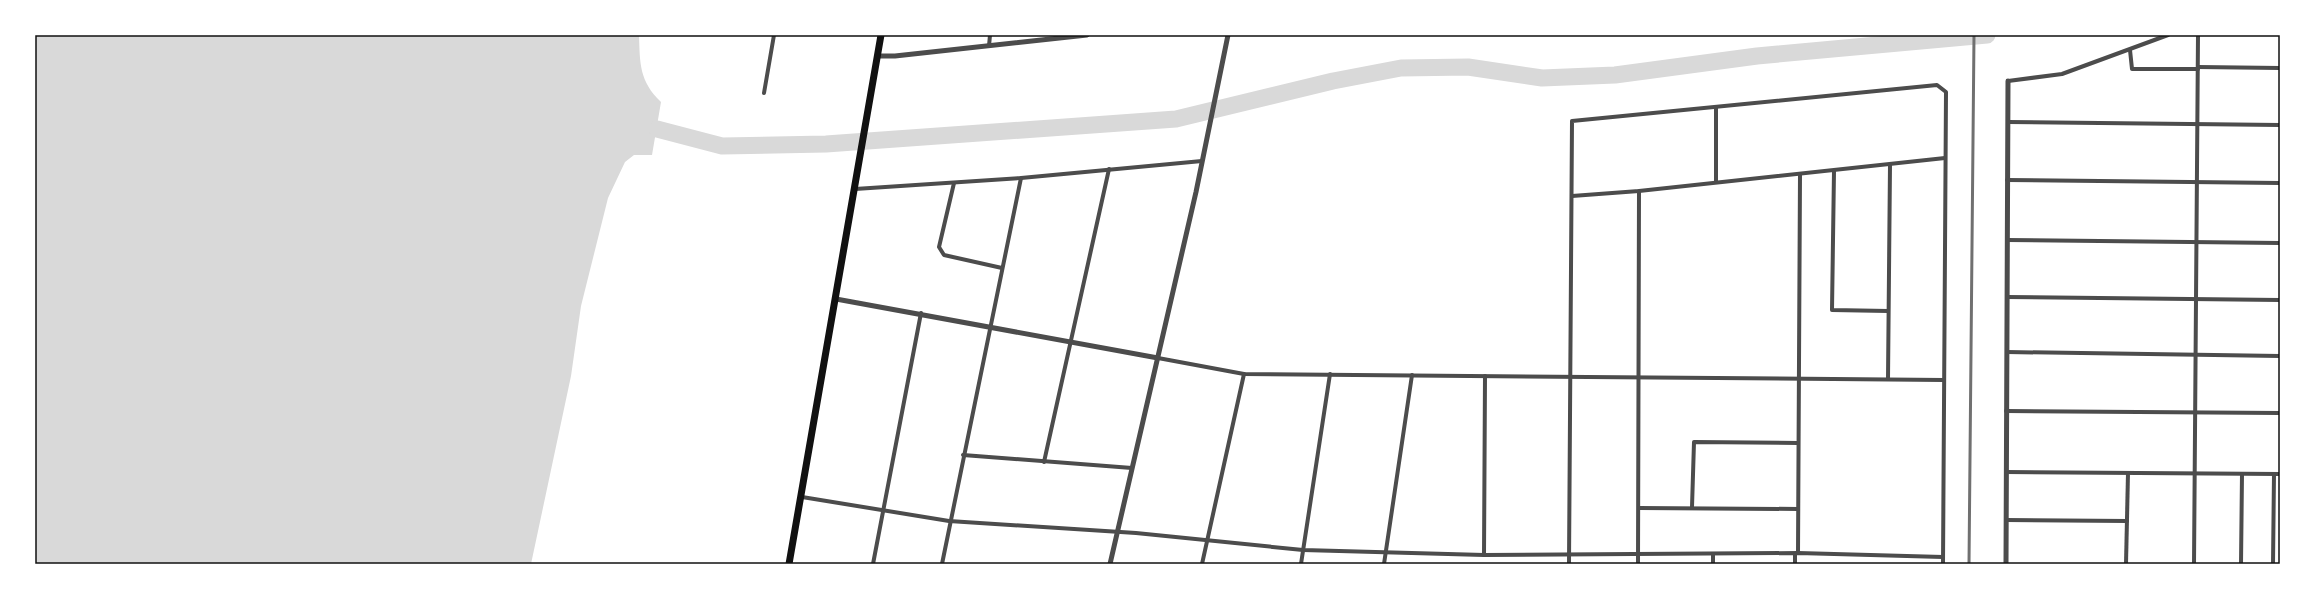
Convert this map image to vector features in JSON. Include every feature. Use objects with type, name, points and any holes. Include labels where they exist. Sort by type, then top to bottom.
[{"type":"highway","points":[[789,564],[802,497],[881,35]]},
{"type":"street","points":[[764,93],[774,35]]},
{"type":"street","points":[[988,46],[990,35]]},
{"type":"street","points":[[878,56],[1085,35]]},
{"type":"street","points":[[1110,564],[1206,144],[1224,62],[1228,35]]},
{"type":"street","points":[[2006,564],[2008,81],[2062,74],[2168,35]]},
{"type":"street","points":[[2194,564],[2196,474],[2198,35]]},
{"type":"street","points":[[2130,50],[2132,69],[2280,68]]},
{"type":"street","points":[[1569,564],[1572,121],[1937,85],[1946,92],[1943,564]]},
{"type":"street","points":[[1716,107],[1716,181]]},
{"type":"street","points":[[2008,122],[2280,125]]},
{"type":"street","points":[[1572,196],[1639,191],[1716,181],[1834,171],[1945,158]]},
{"type":"street","points":[[855,189],[1021,178],[1202,161]]},
{"type":"street","points":[[1888,379],[1890,165]]},
{"type":"street","points":[[1044,462],[1072,342],[1109,169]]},
{"type":"street","points":[[1834,171],[1832,310],[1888,311]]},
{"type":"street","points":[[1795,564],[1798,508],[1800,174]]},
{"type":"street","points":[[942,564],[949,521],[1021,178]]},
{"type":"street","points":[[2007,180],[2280,182]]},
{"type":"street","points":[[954,183],[939,247],[940,252],[944,255],[1002,268]]},
{"type":"street","points":[[1638,564],[1639,191]]},
{"type":"street","points":[[2007,240],[2280,243]]},
{"type":"street","points":[[2007,297],[2280,300]]},
{"type":"street","points":[[836,299],[921,313],[1244,374],[1570,378],[1944,380]]},
{"type":"street","points":[[873,564],[921,313]]},
{"type":"street","points":[[2006,352],[2196,356],[2280,356]]},
{"type":"street","points":[[1202,564],[1244,374]]},
{"type":"street","points":[[1301,564],[1330,374]]},
{"type":"street","points":[[1384,564],[1412,375]]},
{"type":"street","points":[[1484,555],[1485,376]]},
{"type":"street","points":[[2006,411],[2280,413]]},
{"type":"street","points":[[1692,507],[1694,442],[1798,443]]},
{"type":"street","points":[[963,455],[1132,468]]},
{"type":"street","points":[[2006,472],[2280,474]]},
{"type":"street","points":[[2126,564],[2128,473]]},
{"type":"street","points":[[2241,564],[2242,474]]},
{"type":"street","points":[[2274,474],[2274,564]]},
{"type":"street","points":[[802,497],[949,521],[1117,532],[1303,550],[1385,554],[1796,554],[1943,557]]},
{"type":"street","points":[[1639,508],[1798,508]]},
{"type":"street","points":[[2006,520],[2127,521]]},
{"type":"street","points":[[2274,522],[2280,522]]},
{"type":"street","points":[[1713,554],[1713,564]]},
{"type":"shaded area","points":[[35,35],[639,35],[642,71],[648,87],[661,102],[652,155],[634,155],[625,162],[608,198],[581,306],[571,376],[531,564],[35,564]]},
{"type":"waterway","points":[[657,129],[722,146],[826,144],[1176,119],[1333,81],[1401,68],[1468,67],[1542,78],[1615,75],[1757,56],[1987,35]]},
{"type":"railway","points":[[1969,564],[1974,35]]}]
